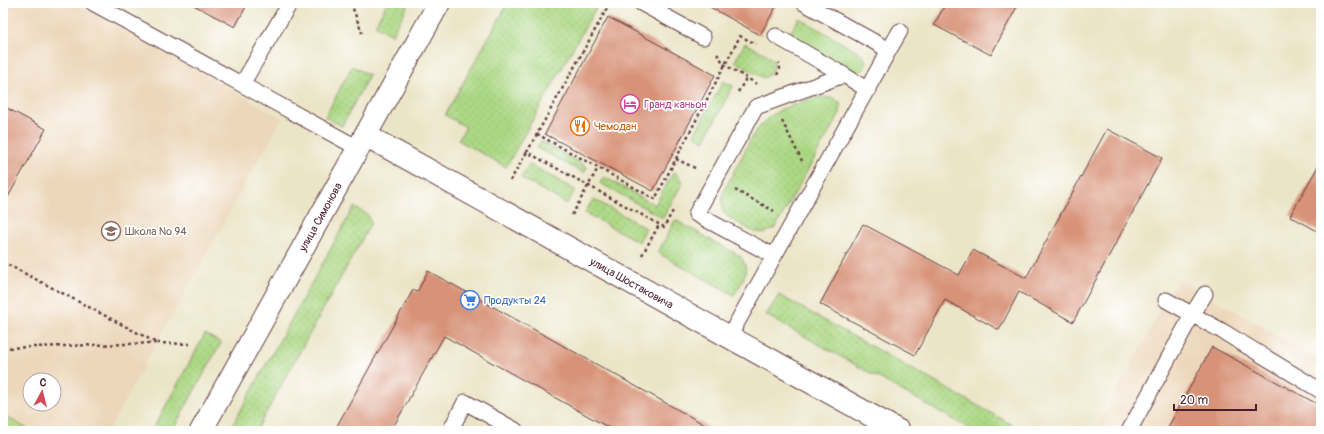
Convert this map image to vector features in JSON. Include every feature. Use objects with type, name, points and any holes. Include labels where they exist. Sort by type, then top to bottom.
[{"type":"street","name":"улица Симонова","points":[[201,431],[438,3]]},
{"type":"street","name":"улица Шостаковича","points":[[362,141],[729,337],[899,431]]},
{"type":"lane","points":[[92,3],[118,9],[242,84],[362,141]]},
{"type":"lane","points":[[242,84],[290,3]]},
{"type":"lane","points":[[641,3],[703,37]]},
{"type":"lane","points":[[804,3],[889,50]]},
{"type":"lane","points":[[729,337],[900,31]]},
{"type":"lane","points":[[776,36],[868,90]]},
{"type":"lane","points":[[774,256],[696,214],[756,106],[844,75]]},
{"type":"lane","points":[[1129,431],[1205,294]]},
{"type":"lane","points":[[1166,300],[1222,331],[1321,391]]},
{"type":"lane","points":[[450,431],[465,402],[515,431]]},
{"type":"path","points":[[351,3],[362,33]]},
{"type":"path","points":[[510,181],[610,3]]},
{"type":"path","points":[[537,134],[655,199],[740,36],[759,46]]},
{"type":"path","points":[[775,57],[779,62],[780,69],[776,79]]},
{"type":"path","points":[[742,93],[736,95],[747,77]]},
{"type":"path","points":[[754,88],[760,86]]},
{"type":"path","points":[[527,152],[664,227],[675,208]]},
{"type":"path","points":[[692,175],[700,162]]},
{"type":"path","points":[[572,215],[598,168]]},
{"type":"path","points":[[642,255],[659,225]]},
{"type":"path","points":[[3,262],[157,343]]},
{"type":"path","points":[[3,348],[157,343],[190,344]]},
{"type":"shaded area","name":"Школа № 94","points":[[3,3],[75,3],[282,118],[108,431],[3,431]]},
{"type":"shaded area","points":[[1178,279],[1321,360],[1321,431],[1095,431]]},
{"type":"green space","points":[[387,3],[409,3],[392,35],[375,25]]},
{"type":"green space","points":[[508,3],[591,3],[597,6],[506,167],[458,140],[466,127],[445,115]]},
{"type":"green space","points":[[799,18],[863,55],[866,63],[864,69],[858,73],[851,72],[788,37]]},
{"type":"green space","points":[[745,43],[766,54],[774,61],[774,67],[769,75],[763,78],[735,61]]},
{"type":"green space","points":[[352,66],[369,75],[342,126],[325,117]]},
{"type":"green space","points":[[723,81],[733,86],[704,141],[694,135]]},
{"type":"green space","points":[[816,97],[834,98],[840,103],[840,113],[775,228],[765,233],[754,232],[728,217],[723,211],[723,192],[755,132],[769,117],[782,109]]},
{"type":"green space","points":[[541,141],[587,167],[584,173],[537,148]]},
{"type":"green space","points":[[529,164],[575,190],[567,204],[521,178]]},
{"type":"green space","points":[[674,171],[683,182],[663,218],[600,183],[604,177],[655,205]]},
{"type":"green space","points":[[593,199],[646,228],[639,242],[585,213]]},
{"type":"green space","points":[[354,207],[368,215],[371,223],[256,431],[229,431]]},
{"type":"green space","points":[[675,220],[740,256],[744,261],[745,271],[743,280],[734,295],[658,253]]},
{"type":"green space","points":[[779,295],[1023,431],[974,431],[766,315]]},
{"type":"green space","points":[[205,334],[221,343],[172,431],[152,431]]},
{"type":"green space","points":[[3,415],[31,431],[3,431]]},
{"type":"building","points":[[190,3],[248,3],[235,27]]},
{"type":"building","points":[[703,3],[778,3],[760,35]]},
{"type":"building","points":[[946,3],[1019,3],[991,55],[934,25]]},
{"type":"building","name":"Гранд каньон","points":[[608,17],[715,75],[653,191],[545,134]]},
{"type":"building","points":[[3,106],[46,129],[3,206]]},
{"type":"building","points":[[1107,129],[1162,158],[1073,322],[1019,292],[999,330],[945,300],[915,355],[820,304],[863,224],[959,275],[973,250],[1026,278]]},
{"type":"building","points":[[1321,161],[1321,233],[1290,216]]},
{"type":"building","points":[[428,271],[716,431],[615,431],[444,336],[391,431],[334,431],[413,290],[417,292]]},
{"type":"building","points":[[1212,347],[1321,406],[1321,431],[1166,431]]},
{"type":"place","name":"Гранд каньон","points":[[630,104]]},
{"type":"place","name":"Чемодан","points":[[580,126]]},
{"type":"place","name":"Школа № 94","points":[[111,231]]},
{"type":"place","name":"Продукты 24","points":[[470,300]]}]
